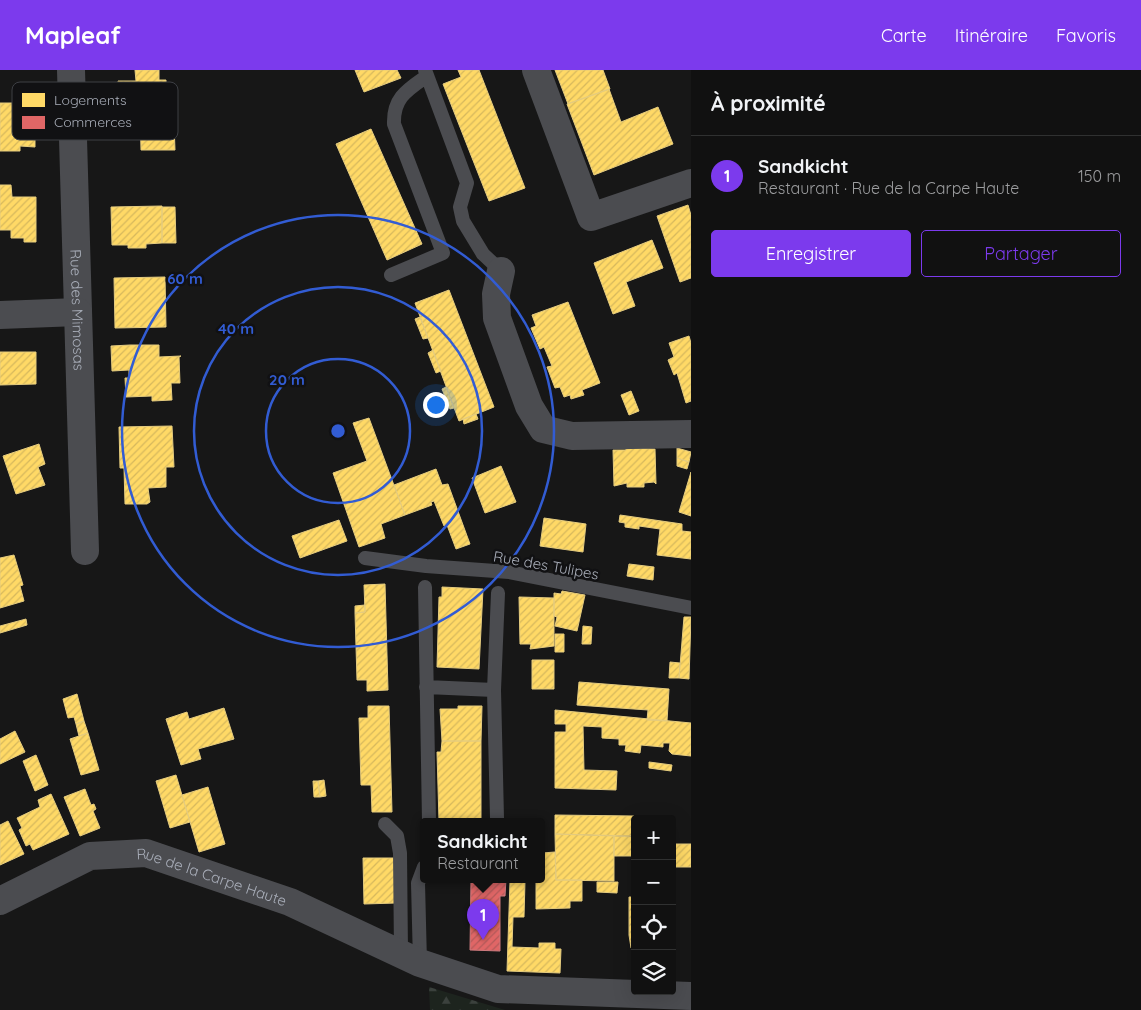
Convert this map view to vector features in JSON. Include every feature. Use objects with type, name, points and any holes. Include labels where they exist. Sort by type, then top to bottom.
[{"type":"street","points":[[536,70],[591,217],[691,183]]},
{"type":"street","name":"Rue des Mimosas","points":[[73,140],[85,550]]},
{"type":"street","points":[[501,271],[496,294],[497,318],[529,406],[543,429],[572,436],[691,434]]},
{"type":"street","points":[[0,315],[78,312]]},
{"type":"street","name":"Rue de la Carpe Haute","points":[[0,901],[90,856],[146,853],[290,902],[410,958],[498,990],[690,990]]},
{"type":"lane","points":[[391,275],[443,253],[394,124],[394,109],[405,92],[426,73],[467,183],[460,207],[463,222],[478,247],[501,271]]},
{"type":"lane","name":"Rue des Tulipes","points":[[365,558],[426,566],[509,572],[691,608]]},
{"type":"lane","points":[[425,587],[429,818]]},
{"type":"lane","points":[[497,818],[494,690],[498,593]]},
{"type":"lane","points":[[426,687],[494,690]]},
{"type":"lane","points":[[385,824],[397,836],[410,958]]},
{"type":"lane","points":[[410,958],[420,878]]},
{"type":"green space","points":[[429,987],[505,1010],[430,1010]]},
{"type":"building: Logements","points":[[135,70],[159,70],[159,80],[166,80],[166,82],[118,81],[136,81]]},
{"type":"building: Logements","points":[[355,70],[397,70],[401,78],[364,92]]},
{"type":"building: Logements","points":[[458,70],[479,70],[525,188],[489,201],[443,84],[461,77]]},
{"type":"building: Logements","points":[[555,70],[603,70],[610,89],[568,104]]},
{"type":"building: Logements","points":[[609,89],[621,122],[658,107],[673,144],[594,175],[567,104]]},
{"type":"building: Logements","points":[[0,103],[12,103],[12,140],[35,140],[35,147],[20,146],[20,151],[0,151]]},
{"type":"building: Logements","points":[[371,129],[422,244],[387,260],[336,144]]},
{"type":"building: Logements","points":[[141,140],[175,140],[175,150],[141,150]]},
{"type":"building: Logements","points":[[0,185],[11,185],[12,197],[36,197],[36,242],[24,242],[24,238],[11,238],[11,230],[0,230]]},
{"type":"building: Logements","points":[[688,205],[691,215],[691,278],[680,282],[657,216]]},
{"type":"building: Logements","points":[[162,206],[162,243],[146,244],[146,248],[128,248],[128,245],[112,245],[111,207]]},
{"type":"building: Logements","points":[[162,207],[175,207],[176,243],[162,243]]},
{"type":"building: Logements","points":[[652,240],[663,268],[626,282],[635,306],[613,314],[594,263]]},
{"type":"building: Logements","points":[[165,277],[166,327],[115,328],[114,278]]},
{"type":"building: Logements","points":[[449,290],[494,407],[459,421],[415,303]]},
{"type":"building: Logements","points":[[568,302],[600,383],[582,390],[584,395],[571,399],[570,395],[564,397],[560,387],[555,388],[547,367],[552,366],[544,347],[540,349],[531,328],[536,326],[532,315]]},
{"type":"building: Logements","points":[[420,317],[428,338],[423,339],[415,319]]},
{"type":"building: Logements","points":[[689,336],[691,343],[691,401],[686,403],[677,373],[674,375],[668,360],[674,357],[669,343]]},
{"type":"building: Logements","points":[[159,345],[159,357],[181,356],[179,357],[180,383],[171,383],[172,400],[152,401],[152,396],[126,397],[125,378],[129,378],[129,370],[112,371],[111,346]]},
{"type":"building: Logements","points":[[433,350],[441,371],[436,373],[428,353]]},
{"type":"building: Logements","points":[[0,352],[36,352],[36,384],[0,385]]},
{"type":"building: Logements","points":[[446,387],[454,408],[450,409],[442,389]]},
{"type":"building: Logements","points":[[631,391],[639,411],[629,415],[621,395]]},
{"type":"building: Logements","points":[[476,414],[478,419],[464,424],[463,419]]},
{"type":"building: Logements","points":[[369,418],[405,515],[381,524],[385,538],[359,547],[333,473],[367,461],[353,423]]},
{"type":"building: Logements","points":[[172,426],[174,467],[166,467],[166,487],[148,488],[150,502],[147,504],[125,504],[124,468],[120,468],[119,427]]},
{"type":"building: Logements","points":[[39,444],[45,464],[38,467],[45,485],[16,494],[3,456]]},
{"type":"building: Logements","points":[[626,448],[655,449],[656,484],[654,482],[644,483],[644,487],[627,487],[627,483],[614,486],[613,450],[626,450]]},
{"type":"building: Logements","points":[[677,448],[691,452],[689,462],[677,458]]},
{"type":"building: Logements","points":[[677,458],[689,462],[687,469],[677,466]]},
{"type":"building: Logements","points":[[501,466],[516,502],[485,513],[472,478]]},
{"type":"building: Logements","points":[[436,469],[442,485],[448,484],[470,544],[456,549],[447,525],[444,526],[434,501],[431,502],[432,505],[405,515],[394,485]]},
{"type":"building: Logements","points":[[691,472],[691,516],[679,512]]},
{"type":"building: Logements","points":[[620,515],[682,524],[682,531],[691,532],[691,559],[657,555],[660,529],[639,526],[639,529],[625,527],[625,523],[619,522]]},
{"type":"building: Logements","points":[[544,518],[586,524],[583,552],[540,546]]},
{"type":"building: Logements","points":[[339,520],[347,541],[300,558],[292,536]]},
{"type":"building: Logements","points":[[14,555],[23,585],[20,586],[24,601],[0,608],[0,558]]},
{"type":"building: Logements","points":[[629,564],[654,567],[653,580],[627,576]]},
{"type":"building: Logements","points":[[385,584],[388,690],[367,691],[367,680],[357,680],[355,613],[365,612],[364,585]]},
{"type":"building: Logements","points":[[442,587],[483,589],[479,669],[437,667],[439,597],[442,597]]},
{"type":"building: Logements","points":[[562,591],[585,595],[577,631],[555,626],[557,617],[554,616],[554,593],[561,594]]},
{"type":"building: Logements","points":[[519,597],[554,598],[554,646],[530,649],[531,644],[520,644]]},
{"type":"building: Logements","points":[[365,605],[365,612],[355,613],[355,606]]},
{"type":"building: Logements","points":[[684,617],[691,617],[689,679],[679,678]]},
{"type":"building: Logements","points":[[26,619],[27,625],[0,633],[0,626]]},
{"type":"building: Logements","points":[[583,626],[592,627],[591,644],[582,644]]},
{"type":"building: Logements","points":[[555,634],[564,634],[564,652],[555,652]]},
{"type":"building: Logements","points":[[532,660],[554,660],[554,689],[532,689]]},
{"type":"building: Logements","points":[[670,662],[680,663],[679,678],[669,678]]},
{"type":"building: Logements","points":[[579,682],[669,689],[667,721],[647,720],[648,710],[577,705]]},
{"type":"building: Logements","points":[[77,694],[84,721],[76,724],[74,717],[68,718],[63,699]]},
{"type":"building: Logements","points":[[368,706],[389,706],[392,812],[372,812],[371,785],[361,785],[359,718],[368,718]]},
{"type":"building: Logements","points":[[458,706],[482,706],[481,741],[442,741],[440,709],[458,709]]},
{"type":"building: Logements","points":[[224,708],[234,739],[198,749],[201,759],[181,765],[166,719],[187,712],[189,719]]},
{"type":"building: Logements","points":[[555,710],[691,723],[691,756],[672,754],[669,751],[670,743],[663,743],[663,747],[641,745],[640,753],[625,751],[626,745],[619,745],[619,739],[602,738],[602,727],[583,726],[584,770],[617,771],[616,790],[555,788],[555,732],[566,732],[566,724],[555,724]]},
{"type":"building: Logements","points":[[84,721],[88,733],[79,736],[76,724]]},
{"type":"building: Logements","points":[[15,731],[25,752],[0,764],[0,739]]},
{"type":"building: Logements","points":[[88,733],[99,770],[81,775],[70,739]]},
{"type":"building: Logements","points":[[442,741],[481,741],[481,818],[439,818],[437,752],[441,752]]},
{"type":"building: Logements","points":[[36,755],[48,785],[35,791],[23,761]]},
{"type":"building: Logements","points":[[649,762],[672,765],[671,771],[649,768]]},
{"type":"building: Logements","points":[[176,775],[190,822],[170,828],[156,781]]},
{"type":"building: Logements","points":[[324,780],[326,796],[320,797],[318,781]]},
{"type":"building: Logements","points":[[313,781],[318,781],[320,797],[314,797]]},
{"type":"building: Logements","points":[[208,787],[225,844],[199,852],[182,795]]},
{"type":"building: Logements","points":[[85,789],[91,805],[94,804],[96,809],[93,811],[100,828],[80,836],[64,797]]},
{"type":"building: Logements","points":[[51,794],[69,834],[33,850],[30,844],[26,846],[19,830],[22,828],[17,818],[40,807],[38,800]]},
{"type":"building: Logements","points":[[555,815],[631,816],[631,836],[555,834]]},
{"type":"building: Logements","points":[[8,821],[24,854],[0,865],[0,825]]},
{"type":"building: Logements","points":[[555,834],[614,836],[614,881],[556,880]]},
{"type":"building: Logements","points":[[614,836],[631,837],[631,856],[614,856]]},
{"type":"building: Logements","points":[[676,844],[691,844],[691,867],[676,867]]},
{"type":"building: Logements","points":[[555,852],[556,880],[582,880],[582,901],[570,901],[570,908],[536,909],[536,883],[545,883],[545,853]]},
{"type":"building: Logements","points":[[363,858],[395,858],[396,903],[364,904]]},
{"type":"building: Logements","points":[[597,882],[618,882],[617,893],[597,892]]},
{"type":"building: Logements","points":[[510,883],[525,883],[524,917],[513,917],[512,947],[539,948],[539,943],[555,943],[555,949],[561,949],[560,973],[507,971]]},
{"type":"building: Logements","points":[[629,897],[631,897],[631,948]]},
{"type":"building: Commerces","points":[[471,883],[506,883],[505,896],[500,896],[500,951],[470,950]]},
{"type":"place","name":"Sandkicht","points":[[483,940]]}]
